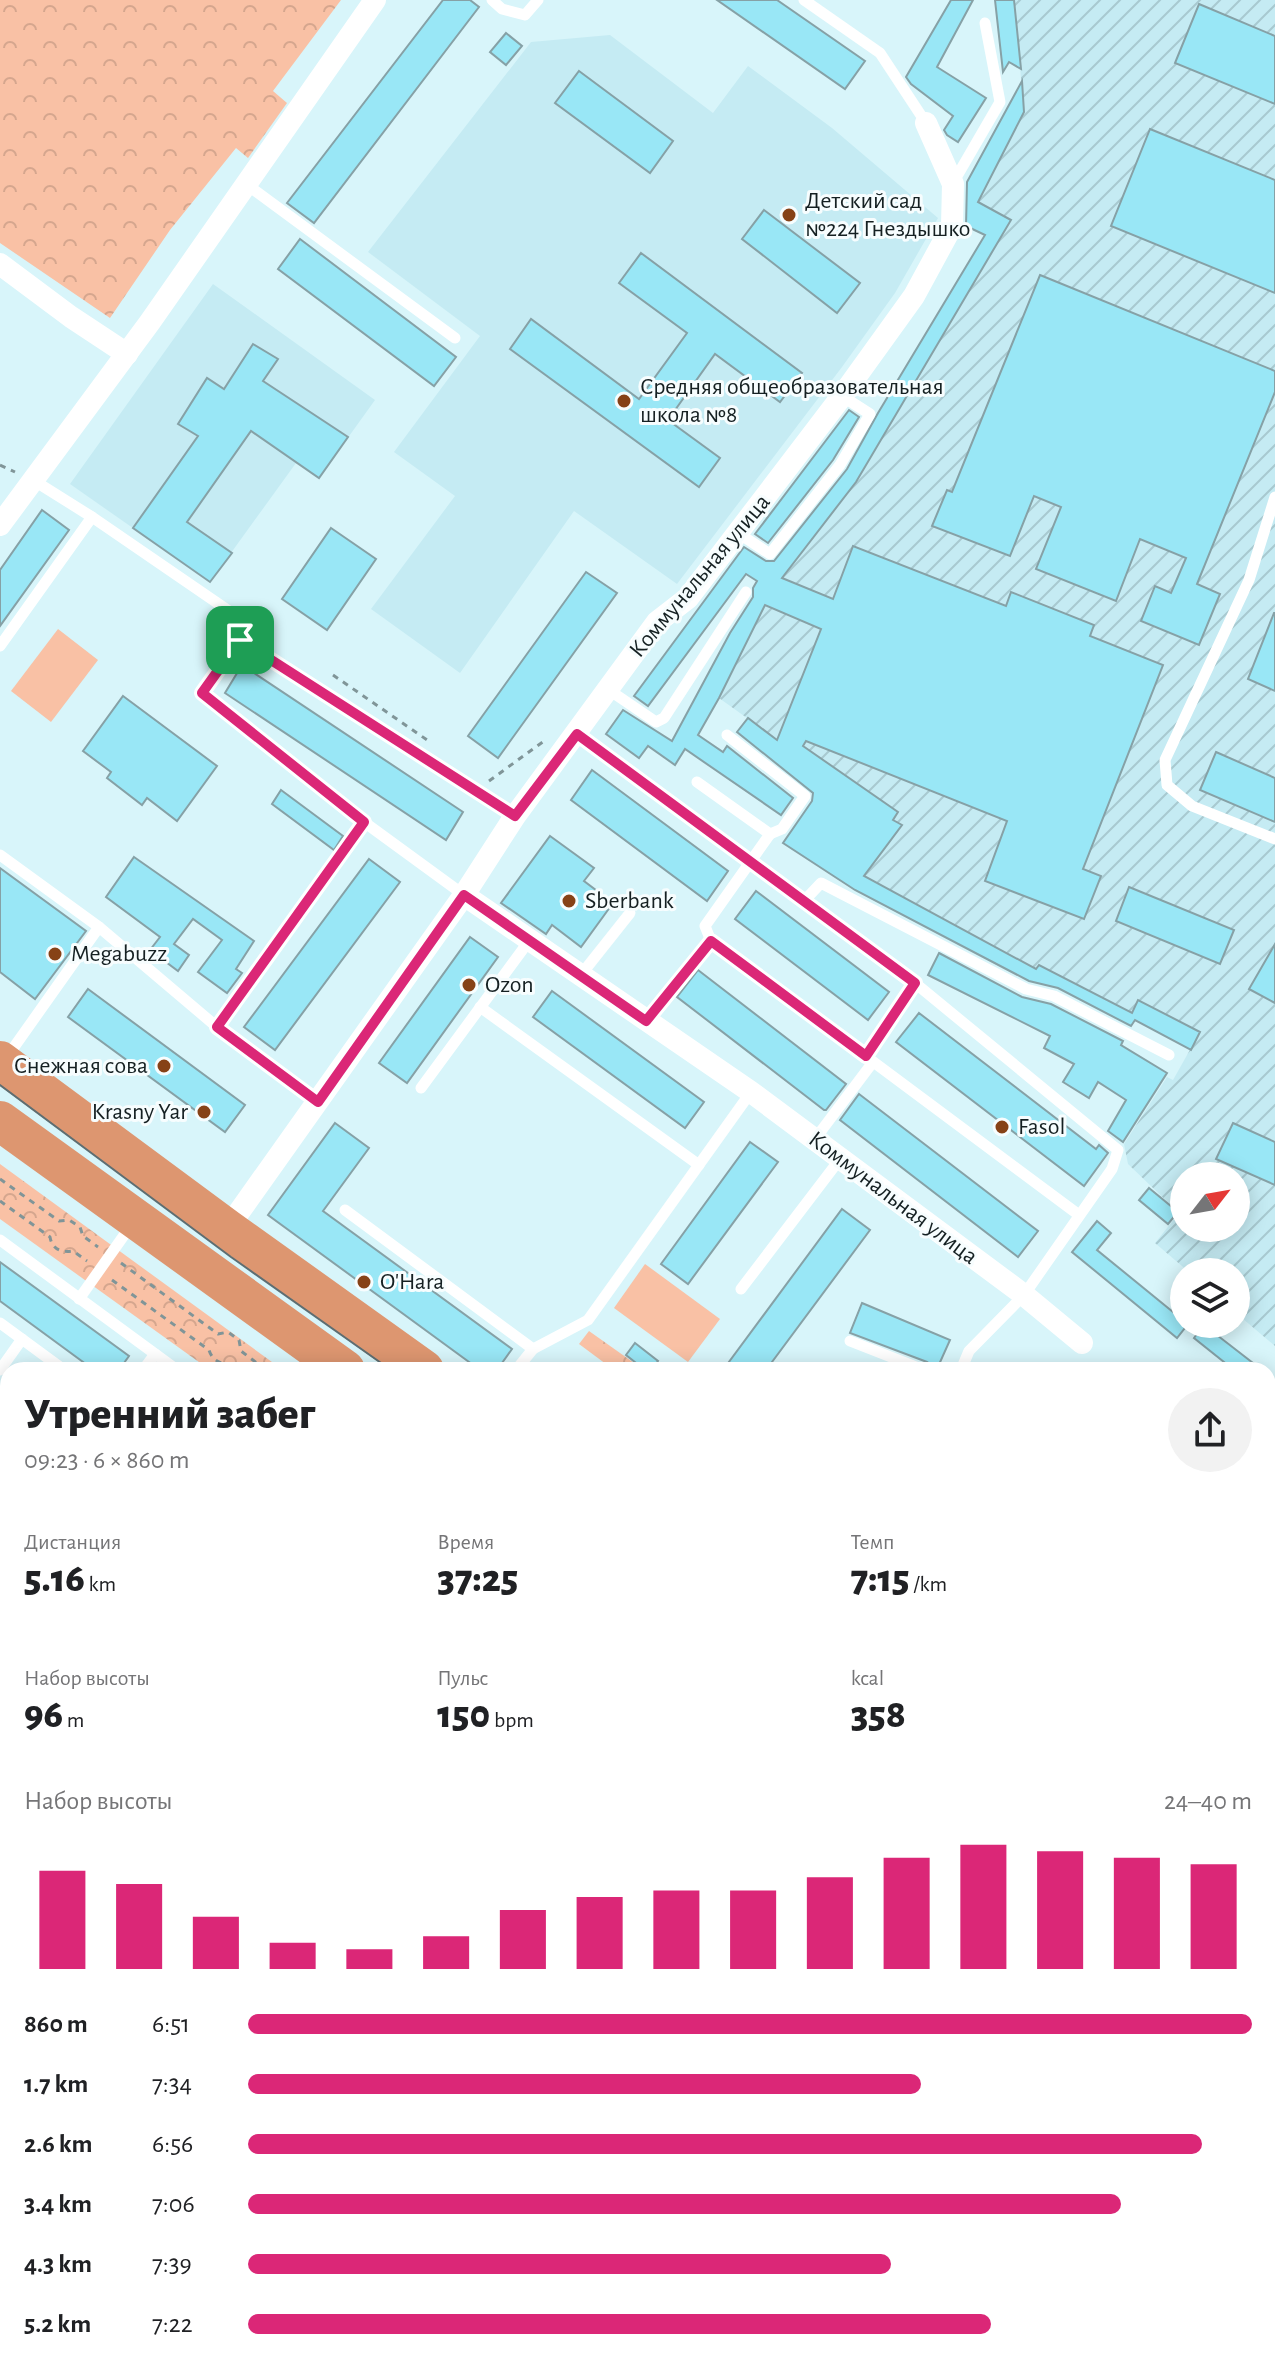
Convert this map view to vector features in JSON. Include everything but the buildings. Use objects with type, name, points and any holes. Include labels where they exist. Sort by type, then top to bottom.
[{"type":"highway","points":[[1,1062],[413,1362]]},
{"type":"highway","points":[[0,1121],[334,1362]]},
{"type":"street","points":[[0,525],[127,354],[375,0]]},
{"type":"street","name":"Коммунальная улица","points":[[227,1229],[464,895],[515,816],[657,622],[688,598],[914,296],[952,226],[953,184],[926,123]]},
{"type":"street","points":[[0,264],[127,354]]},
{"type":"street","name":"Коммунальная улица","points":[[464,895],[751,1092],[1024,1295],[1082,1343]]},
{"type":"lane","points":[[492,0],[502,9],[525,15],[538,0]]},
{"type":"lane","points":[[804,0],[880,53],[926,123]]},
{"type":"lane","points":[[953,184],[1000,102],[985,23]]},
{"type":"lane","points":[[246,184],[455,338]]},
{"type":"lane","points":[[738,533],[770,554],[840,465],[870,414],[842,396]]},
{"type":"lane","points":[[33,480],[229,611],[240,640],[515,816]]},
{"type":"lane","points":[[1275,497],[1249,580],[1165,760],[1167,785],[1192,806],[1275,839]]},
{"type":"lane","points":[[0,646],[92,517]]},
{"type":"lane","points":[[609,690],[656,722],[664,718],[746,592]]},
{"type":"lane","points":[[240,640],[202,693],[364,822],[464,895]]},
{"type":"lane","points":[[577,734],[915,983],[1118,1150],[1112,1169],[1024,1295],[969,1351],[964,1362]]},
{"type":"lane","points":[[727,735],[805,796],[782,829],[770,834],[749,861],[705,926],[711,941],[1079,1215]]},
{"type":"lane","points":[[697,782],[770,834]]},
{"type":"lane","points":[[217,1027],[364,822]]},
{"type":"lane","points":[[0,855],[99,927],[217,1027],[318,1102]]},
{"type":"lane","points":[[804,901],[821,883],[1026,989],[1054,996],[1169,1055]]},
{"type":"lane","points":[[580,976],[630,913]]},
{"type":"lane","points":[[1,1062],[99,927]]},
{"type":"lane","points":[[421,1088],[529,941]]},
{"type":"lane","points":[[646,1021],[711,941]]},
{"type":"lane","points":[[815,1139],[915,983]]},
{"type":"lane","points":[[480,1007],[699,1165]]},
{"type":"lane","points":[[522,1362],[533,1349],[588,1320],[751,1092]]},
{"type":"lane","points":[[741,1289],[840,1159]]},
{"type":"lane","points":[[345,1210],[533,1349]]},
{"type":"lane","points":[[79,1299],[135,1220]]},
{"type":"lane","points":[[0,1240],[166,1362]]},
{"type":"lane","points":[[0,1323],[53,1362]]},
{"type":"lane","points":[[6,1362],[22,1339]]},
{"type":"lane","points":[[850,1341],[904,1362]]},
{"type":"lane","points":[[149,1362],[155,1354]]},
{"type":"path","points":[[333,675],[436,746]]},
{"type":"path","points":[[487,782],[546,740],[563,752]]},
{"type":"path","points":[[0,1179],[59,1221],[69,1220],[80,1227],[83,1236],[218,1334],[228,1332],[239,1340],[241,1351],[255,1362]]},
{"type":"path","points":[[0,1201],[50,1237],[58,1250],[73,1251],[209,1350],[217,1362]]},
{"type":"shaded area","points":[[1014,0],[1275,0],[1275,1346],[1250,1325],[1250,1258],[1173,1258],[1155,1243],[1170,1224],[1170,1242],[1250,1242],[1250,1162],[1170,1162],[1170,1204],[1128,1164],[1124,1144],[1167,1077],[1173,1080],[1200,1032],[1138,1001],[1132,1013],[1039,965],[1036,969],[863,876],[902,826],[893,820],[898,812],[830,764],[824,773],[719,698],[771,592],[856,481],[1011,220],[978,202],[1024,112]]},
{"type":"shaded area","name":"Средняя общеобразовательная школа №8","points":[[610,35],[713,113],[748,66],[832,128],[938,218],[895,293],[677,584],[574,511],[460,673],[371,609],[455,496],[394,452],[480,336],[368,252],[531,42]]},
{"type":"shaded area","points":[[213,284],[375,400],[319,478],[296,463],[210,582],[70,484]]},
{"type":"green space","points":[[0,0],[341,0],[273,91],[287,103],[248,158],[236,148],[170,230],[110,318],[0,243]]},
{"type":"green space","points":[[58,629],[98,660],[51,722],[11,691]]},
{"type":"green space","points":[[0,1164],[272,1362],[199,1362],[0,1219]]},
{"type":"green space","points":[[645,1264],[720,1319],[688,1362],[614,1308]]},
{"type":"green space","points":[[589,1331],[633,1362],[603,1362],[579,1344]]},
{"type":"tram line","points":[[0,1085],[231,1257],[380,1362]]},
{"type":"place","name":"Детский сад №224 Гнездышко","points":[[789,215]]},
{"type":"place","name":"Средняя общеобразовательная школа №8","points":[[624,401]]},
{"type":"place","name":"Sberbank","points":[[569,901]]},
{"type":"place","name":"Megabuzz","points":[[55,954]]},
{"type":"place","name":"Ozon","points":[[469,985]]},
{"type":"place","name":"Снежная сова","points":[[164,1066]]},
{"type":"place","name":"Krasny Yar","points":[[204,1112]]},
{"type":"place","name":"Fasol","points":[[1002,1127]]},
{"type":"place","name":"O'Hara","points":[[364,1282]]},
{"type":"route","points":[[240,640],[515,816],[577,734],[915,983],[866,1056],[711,941],[646,1021],[464,895],[318,1102],[217,1027],[364,822],[202,693],[240,640]]}]
